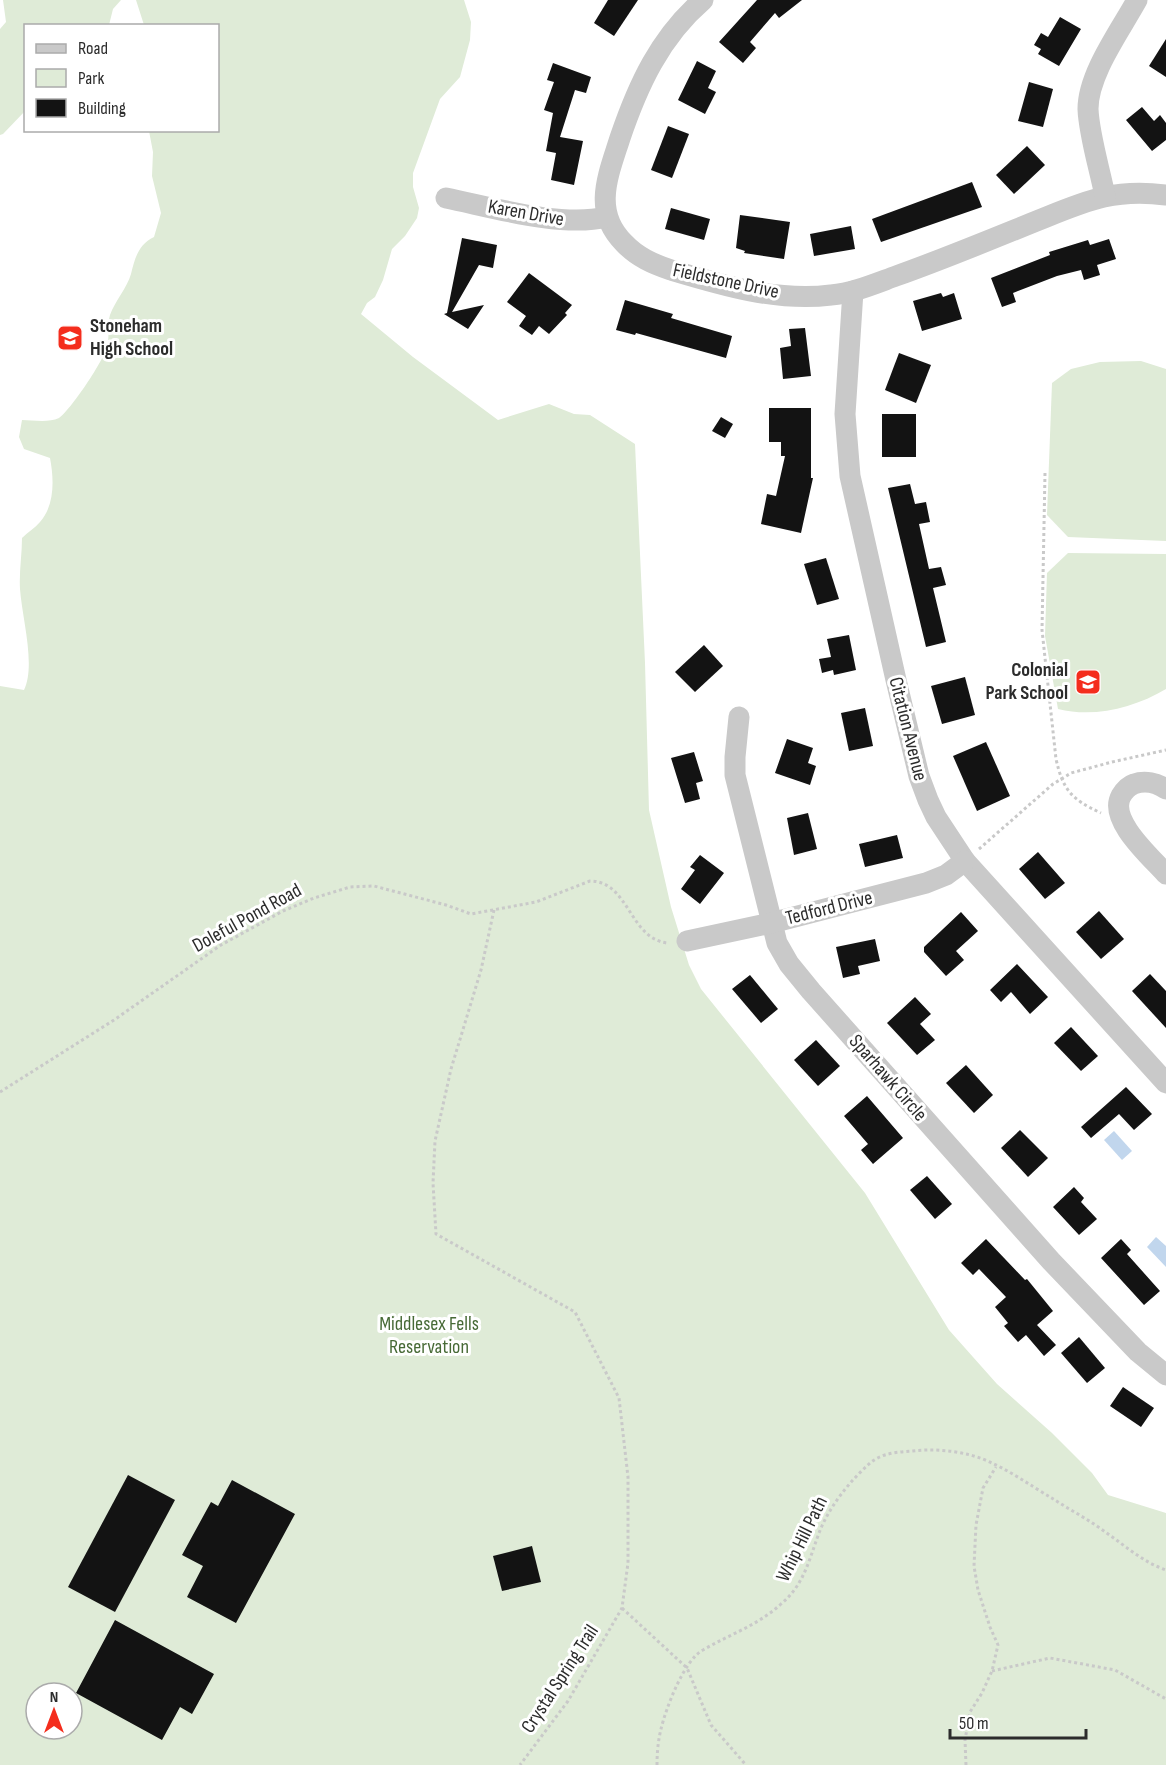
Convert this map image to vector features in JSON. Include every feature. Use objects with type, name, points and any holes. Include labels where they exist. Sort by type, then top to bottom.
[{"type":"street","points":[[606,217],[605,194],[609,173],[636,96],[660,46],[675,27],[703,0]]},
{"type":"street","points":[[1105,196],[1089,121],[1089,102],[1096,75],[1137,0]]},
{"type":"street","name":"Fieldstone Drive","points":[[606,217],[614,233],[637,255],[657,266],[735,288],[784,295],[819,296],[853,291],[914,270],[1078,204],[1105,196],[1129,192],[1166,195]]},
{"type":"street","name":"Karen Drive","points":[[446,198],[554,219],[584,221],[606,217]]},
{"type":"street","name":"Citation Avenue","points":[[853,291],[845,414],[850,476],[893,669],[920,776],[936,817],[965,861],[1166,1083]]},
{"type":"street","name":"Sparhawk Circle","points":[[739,717],[735,775],[771,923],[783,954],[811,991],[1051,1261],[1138,1352],[1166,1375]]},
{"type":"street","points":[[1166,789],[1149,782],[1142,782],[1129,786],[1119,800],[1119,817],[1129,832],[1166,874]]},
{"type":"street","name":"Tedford Drive","points":[[687,941],[771,923],[926,884],[946,875],[965,861]]},
{"type":"path","points":[[1045,473],[1042,630],[1060,779],[1067,790],[1091,808],[1100,813],[1119,817]]},
{"type":"path","points":[[965,861],[1060,779],[1071,773],[1166,750]]},
{"type":"path","name":"Doleful Pond Road","points":[[0,1092],[114,1020],[221,945],[283,911],[350,887],[374,886],[471,914],[536,902],[590,881],[597,881],[610,886],[618,893],[641,930],[657,941],[673,943],[687,941]]},
{"type":"path","points":[[494,910],[481,970],[451,1069],[435,1141],[433,1183],[436,1234],[575,1312],[619,1398],[628,1477],[628,1563],[622,1608],[687,1668],[711,1725],[746,1765]]},
{"type":"path","name":"Whip Hill Path","points":[[657,1765],[661,1728],[687,1668],[701,1651],[745,1630],[792,1596],[806,1572],[820,1531],[835,1503],[870,1463],[891,1453],[924,1450],[968,1454],[997,1467],[1089,1520],[1154,1566],[1166,1570]]},
{"type":"path","points":[[966,1765],[965,1740],[970,1712],[992,1671],[998,1645],[978,1590],[974,1566],[976,1525],[983,1488],[997,1467]]},
{"type":"path","name":"Crystal Spring Trail","points":[[520,1765],[568,1701],[622,1608]]},
{"type":"path","points":[[992,1671],[1050,1658],[1115,1670],[1166,1699]]},
{"type":"green space","points":[[3,0],[121,0],[113,9],[109,24],[24,24],[24,112],[0,135],[0,29],[6,22]]},
{"type":"green space","name":"Middlesex Fells Reservation","points":[[136,0],[464,0],[471,22],[470,40],[460,77],[440,99],[413,173],[413,187],[419,208],[417,218],[405,236],[392,249],[383,280],[375,297],[367,303],[361,314],[413,357],[498,420],[549,404],[574,414],[590,415],[635,444],[649,810],[671,907],[689,965],[701,989],[865,1193],[949,1330],[997,1384],[1052,1433],[1092,1473],[1108,1495],[1166,1513],[1166,1765],[0,1765],[0,686],[24,690],[27,680],[29,655],[20,589],[22,538],[45,515],[51,500],[53,483],[50,458],[24,449],[19,437],[22,420],[45,421],[59,418],[71,406],[105,353],[110,315],[129,279],[138,252],[154,237],[161,213],[152,176],[153,152],[149,132],[219,132],[219,24],[144,24]]},
{"type":"green space","points":[[1141,361],[1166,369],[1166,541],[1068,537],[1047,515],[1052,383],[1071,369],[1100,362]]},
{"type":"green space","points":[[1068,553],[1166,554],[1166,689],[1127,706],[1100,712],[1072,712],[1058,709],[1045,636],[1047,573]]},
{"type":"water","points":[[1114,1131],[1132,1151],[1122,1160],[1104,1140]]},
{"type":"water","points":[[1156,1237],[1166,1246],[1166,1267],[1147,1247]]},
{"type":"building","points":[[608,0],[638,0],[614,36],[594,23]]},
{"type":"building","points":[[757,0],[802,0],[779,18],[775,13],[750,42],[756,48],[743,63],[719,42]]},
{"type":"building","points":[[1060,17],[1081,29],[1059,66],[1038,54],[1041,49],[1034,45],[1041,33],[1048,37]]},
{"type":"building","points":[[1166,39],[1166,77],[1149,66]]},
{"type":"building","points":[[697,61],[716,71],[708,88],[716,92],[705,114],[678,100]]},
{"type":"building","points":[[553,63],[591,77],[586,93],[575,90],[560,137],[583,141],[574,185],[551,180],[556,153],[546,151],[553,113],[544,110],[554,82],[547,80]]},
{"type":"building","points":[[1029,82],[1053,89],[1043,127],[1018,121]]},
{"type":"building","points":[[1142,107],[1154,121],[1160,115],[1166,123],[1166,140],[1152,151],[1126,120]]},
{"type":"building","points":[[668,126],[689,134],[672,178],[651,170]]},
{"type":"building","points":[[1027,146],[1045,165],[1014,194],[996,175]]},
{"type":"building","points":[[972,182],[982,207],[881,242],[872,219]]},
{"type":"building","points":[[671,208],[710,219],[704,240],[665,229]]},
{"type":"building","points":[[740,215],[790,222],[784,259],[744,253],[745,251],[736,248]]},
{"type":"building","points":[[851,226],[855,249],[814,256],[810,234]]},
{"type":"building","points":[[462,238],[497,245],[493,268],[479,265],[452,312],[484,305],[468,329],[444,314],[447,313]]},
{"type":"building","points":[[1109,239],[1116,259],[1097,265],[1100,275],[1084,280],[1081,270],[1057,276],[1013,293],[1016,302],[1002,307],[991,278],[1050,255],[1049,252],[1088,240],[1090,245]]},
{"type":"building","points":[[529,273],[572,305],[565,313],[567,315],[549,334],[539,326],[532,335],[519,326],[526,316],[507,302]]},
{"type":"building","points":[[941,293],[943,297],[954,293],[962,319],[922,331],[913,301]]},
{"type":"building","points":[[625,300],[673,314],[671,318],[732,336],[726,358],[636,333],[635,335],[616,330]]},
{"type":"building","points":[[805,328],[811,376],[783,379],[780,348],[791,346],[789,329]]},
{"type":"building","points":[[899,353],[931,365],[916,403],[885,390]]},
{"type":"building","points":[[769,408],[811,408],[811,478],[813,478],[801,533],[761,524],[767,494],[776,496],[785,456],[781,456],[781,442],[769,442]]},
{"type":"building","points":[[882,414],[916,414],[916,457],[882,457]]},
{"type":"building","points":[[721,417],[733,424],[725,438],[712,431]]},
{"type":"building","points":[[910,484],[915,504],[926,502],[930,522],[919,524],[929,569],[941,567],[946,585],[933,588],[946,642],[926,647],[888,488]]},
{"type":"building","points":[[826,558],[839,599],[817,605],[804,564]]},
{"type":"building","points":[[849,635],[856,670],[834,675],[833,670],[822,673],[819,659],[831,657],[827,639]]},
{"type":"building","points":[[704,645],[723,666],[695,692],[675,672]]},
{"type":"building","points":[[965,677],[975,715],[942,724],[931,686]]},
{"type":"building","points":[[865,708],[873,746],[849,751],[841,713]]},
{"type":"building","points":[[787,739],[813,748],[808,763],[816,766],[810,785],[775,773]]},
{"type":"building","points":[[986,742],[1010,796],[977,811],[953,756]]},
{"type":"building","points":[[694,752],[703,781],[696,783],[700,799],[685,803],[671,758]]},
{"type":"building","points":[[808,813],[817,849],[794,855],[787,818]]},
{"type":"building","points":[[897,835],[903,858],[865,867],[859,844]]},
{"type":"building","points":[[1038,852],[1065,883],[1045,899],[1019,869]]},
{"type":"building","points":[[700,855],[724,873],[700,904],[681,889],[695,870],[690,867]]},
{"type":"building","points":[[1099,911],[1124,939],[1101,959],[1076,932]]},
{"type":"building","points":[[961,912],[978,931],[956,951],[964,960],[946,976],[924,952],[924,947]]},
{"type":"building","points":[[875,939],[880,961],[858,966],[860,974],[843,978],[836,947]]},
{"type":"building","points":[[1017,964],[1048,997],[1030,1014],[1011,992],[1001,1002],[990,990]]},
{"type":"building","points":[[1150,974],[1166,991],[1166,1028],[1132,991]]},
{"type":"building","points":[[750,975],[778,1009],[761,1023],[732,989]]},
{"type":"building","points":[[915,997],[931,1014],[920,1024],[935,1040],[917,1055],[887,1023]]},
{"type":"building","points":[[1071,1027],[1098,1056],[1081,1071],[1054,1043]]},
{"type":"building","points":[[816,1040],[840,1066],[818,1086],[794,1060]]},
{"type":"building","points":[[966,1065],[993,1095],[974,1113],[946,1083]]},
{"type":"building","points":[[1126,1087],[1152,1114],[1134,1130],[1119,1114],[1091,1138],[1081,1127]]},
{"type":"building","points":[[867,1096],[903,1138],[873,1164],[861,1150],[868,1144],[844,1116]]},
{"type":"building","points":[[1020,1130],[1048,1158],[1028,1177],[1001,1148]]},
{"type":"building","points":[[927,1176],[952,1204],[935,1219],[910,1190]]},
{"type":"building","points":[[1074,1187],[1084,1198],[1081,1202],[1097,1219],[1079,1235],[1053,1207]]},
{"type":"building","points":[[986,1239],[1025,1280],[1027,1279],[1053,1311],[1037,1325],[1056,1345],[1044,1356],[1026,1335],[1018,1342],[1004,1326],[1008,1323],[995,1307],[1006,1297],[979,1269],[973,1275],[961,1263]]},
{"type":"building","points":[[1121,1239],[1131,1250],[1127,1254],[1160,1291],[1144,1305],[1101,1258]]},
{"type":"building","points":[[1079,1337],[1105,1368],[1087,1383],[1061,1353]]},
{"type":"building","points":[[1123,1387],[1154,1408],[1141,1427],[1110,1406]]},
{"type":"building","points":[[128,1475],[175,1500],[115,1612],[68,1587]]},
{"type":"building","points":[[232,1480],[295,1514],[236,1623],[187,1597],[203,1566],[182,1555],[211,1502],[218,1506]]},
{"type":"building","points":[[532,1546],[541,1582],[502,1591],[493,1556]]},
{"type":"building","points":[[115,1620],[214,1674],[192,1714],[180,1707],[162,1740],[84,1697],[82,1681]]},
{"type":"place","name":"Stoneham High School","points":[[70,338]]},
{"type":"place","name":"Colonial Park School","points":[[1088,682]]}]
